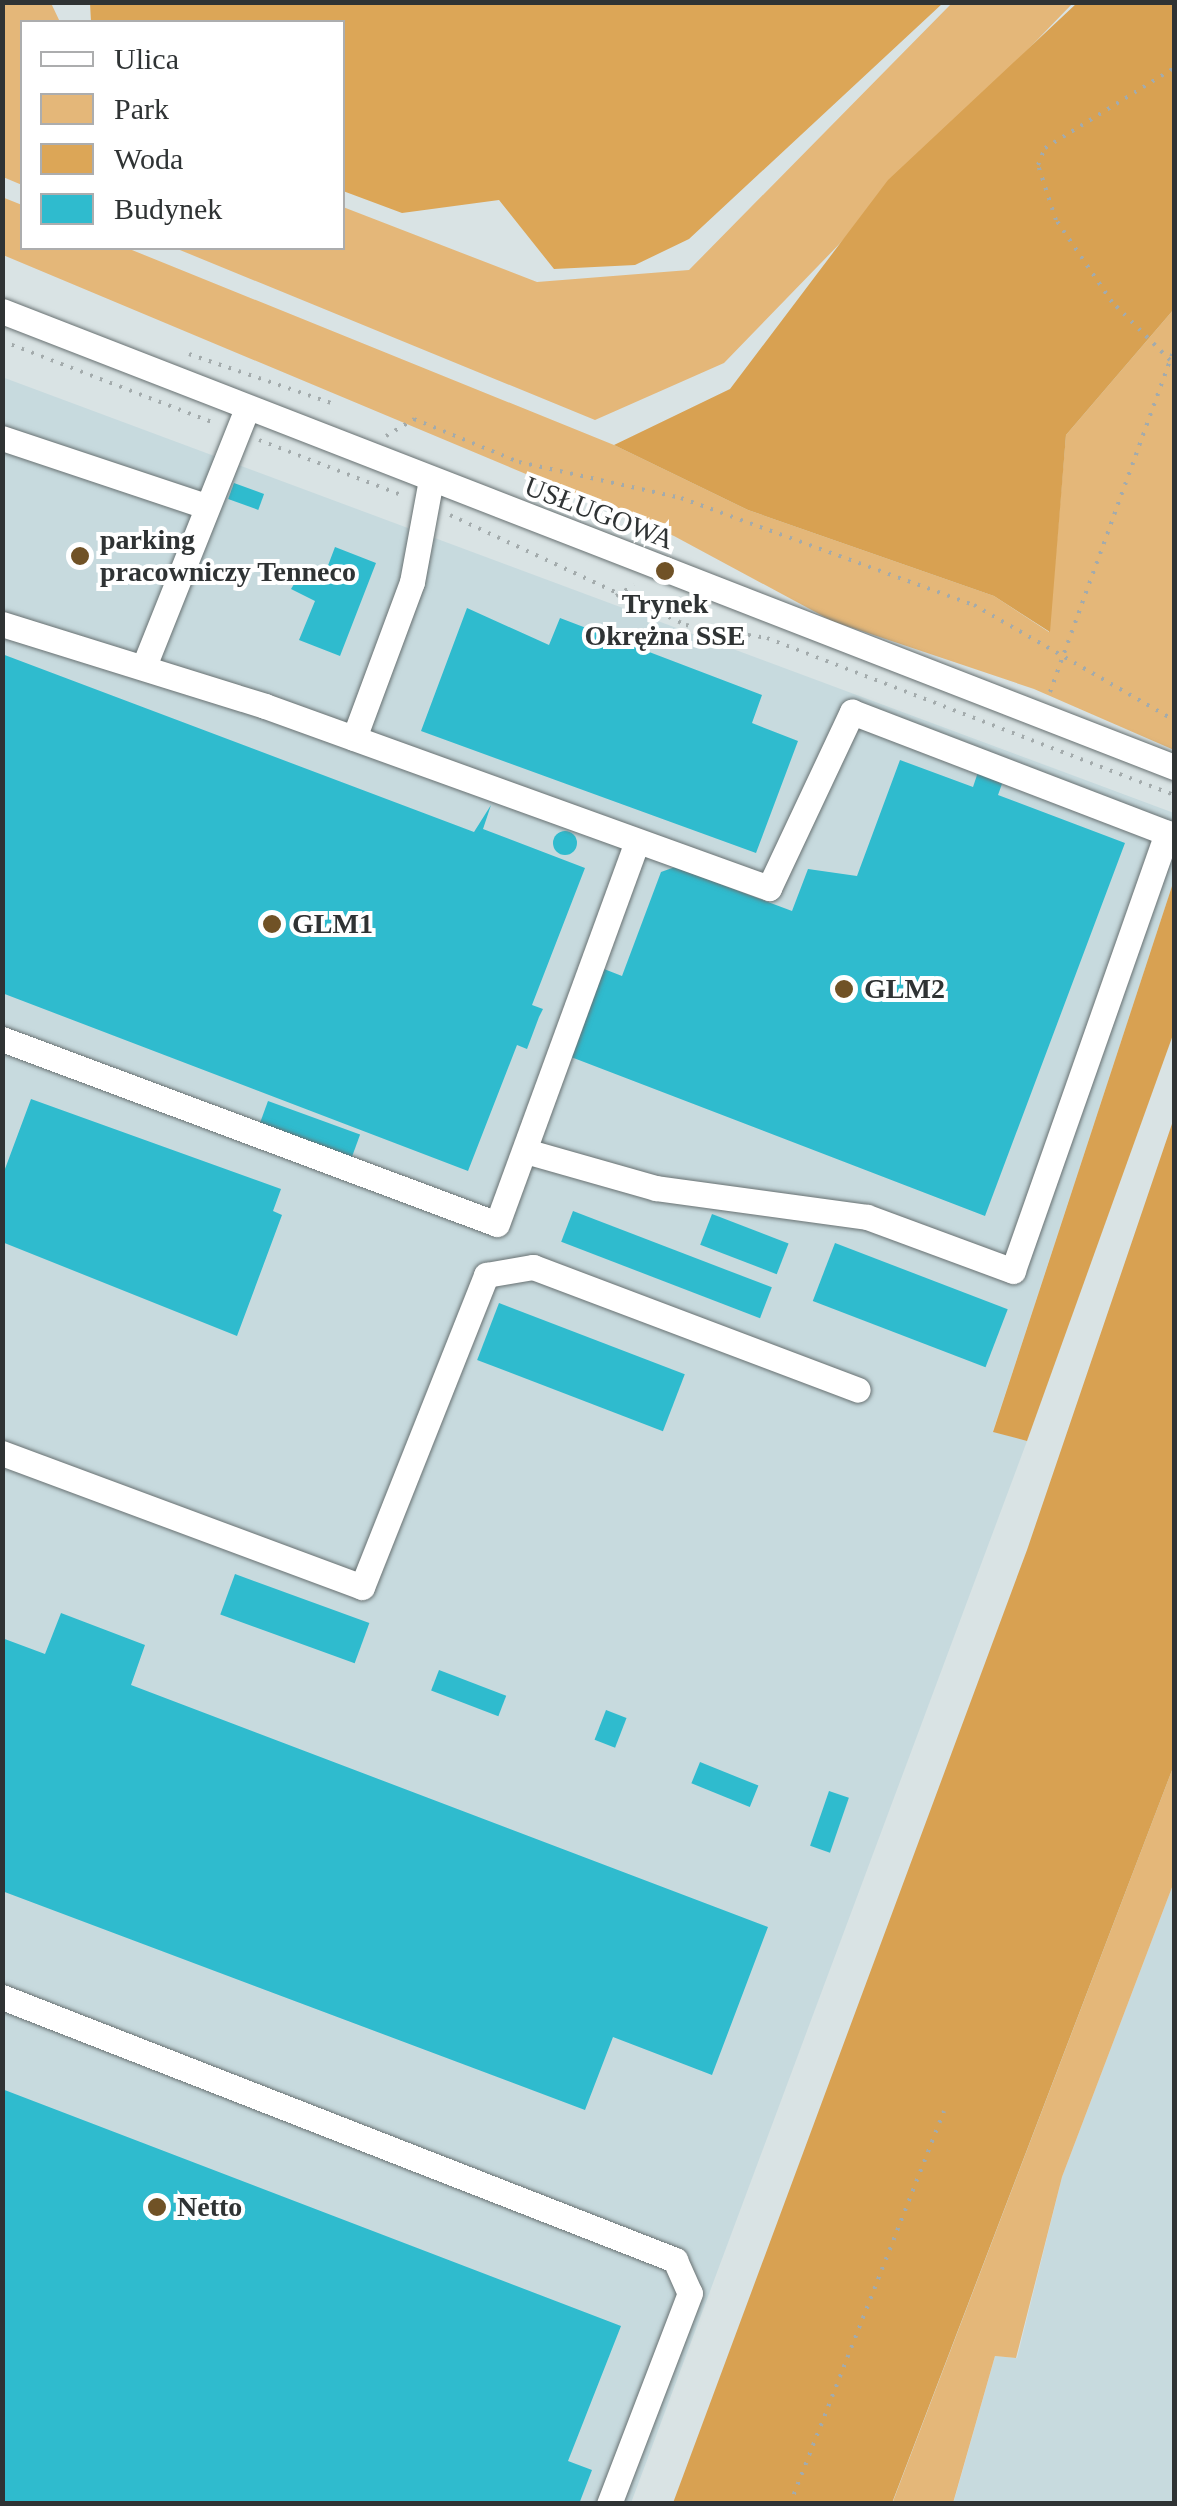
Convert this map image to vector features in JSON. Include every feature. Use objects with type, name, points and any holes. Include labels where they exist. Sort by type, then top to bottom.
[{"type":"street","name":"USŁUGOWA","points":[[2,310],[242,420],[361,452],[428,492],[1174,767]]},
{"type":"street","points":[[144,666],[202,505],[242,420]]},
{"type":"street","points":[[2,438],[202,505]]},
{"type":"street","points":[[354,738],[412,582],[428,492]]},
{"type":"street","points":[[2,624],[125,669],[144,666],[354,738],[636,844],[769,888],[852,712],[1167,833],[1012,1271],[866,1216],[656,1188],[525,1150]]},
{"type":"street","points":[[2,1039],[498,1224],[636,844]]},
{"type":"street","points":[[2,1453],[362,1587],[486,1275],[534,1266],[858,1390]]},
{"type":"street","points":[[2,1997],[675,2260],[690,2293],[609,2504]]},
{"type":"path","points":[[1170,360],[1078,253],[1038,165],[1045,148],[1174,68]]},
{"type":"path","points":[[2,341],[242,420],[428,492],[616,596],[714,629],[767,638],[1174,795]]},
{"type":"path","points":[[1041,715],[1174,350]]},
{"type":"path","points":[[189,354],[331,403]]},
{"type":"path","points":[[361,452],[414,419],[519,462],[681,498],[955,598],[1174,720]]},
{"type":"path","points":[[616,596],[634,585]]},
{"type":"path","points":[[714,629],[715,614]]},
{"type":"path","points":[[790,2504],[944,2111]]},
{"type":"shaded area","points":[[1077,3],[1174,3],[1174,309],[1066,435],[1050,632],[994,596],[748,510],[614,445],[730,389],[888,180]]},
{"type":"shaded area","points":[[2,377],[1174,813],[1174,880],[993,1431],[1027,1441],[631,2503],[3,2503]]},
{"type":"shaded area","points":[[1174,880],[1174,1032],[1027,1441],[993,1432]]},
{"type":"shaded area","points":[[1174,1118],[1174,1765],[892,2503],[673,2503],[1027,1550]]},
{"type":"shaded area","points":[[1174,1882],[1174,2503],[953,2504],[995,2356],[1017,2358],[1062,2177]]},
{"type":"green space","points":[[2,3],[51,3],[59,20],[20,20],[20,184],[3,177]]},
{"type":"green space","points":[[952,3],[1073,3],[724,363],[595,420],[180,250],[345,250],[345,208],[537,282],[689,270]]},
{"type":"green space","points":[[2,197],[20,204],[20,250],[132,250],[614,445],[748,510],[994,596],[1049,632],[1066,435],[1174,309],[1174,750],[1034,689],[832,621],[674,536],[3,255]]},
{"type":"green space","points":[[1174,1765],[1174,1882],[1062,2177],[1016,2358],[995,2356],[953,2503],[892,2504]]},
{"type":"water","points":[[90,3],[943,3],[689,239],[635,265],[554,269],[499,200],[402,213],[345,192],[345,20],[91,20]]},
{"type":"building","points":[[234,483],[264,494],[258,510],[228,499]]},
{"type":"building","points":[[335,547],[376,563],[340,656],[299,640],[315,601],[291,589],[299,576],[321,584]]},
{"type":"building","points":[[467,608],[549,645],[560,618],[762,695],[752,723],[798,741],[756,853],[421,731]]},
{"type":"building","points":[[2,654],[474,832],[491,805],[483,829],[585,868],[532,1005],[543,1009],[527,1049],[517,1045],[468,1171],[2,993]]},
{"type":"building","name":"GLM2","points":[[900,760],[973,787],[978,772],[1003,781],[998,795],[1125,843],[985,1216],[571,1057],[604,969],[622,976],[661,872],[675,867],[792,911],[808,869],[857,876]]},
{"type":"building","points":[[565,831],[574,834],[574,852],[565,855],[556,852],[553,843],[556,834]]},
{"type":"building","points":[[31,1099],[281,1189],[273,1211],[282,1215],[237,1336],[2,1242],[2,1177]]},
{"type":"building","points":[[268,1101],[360,1135],[349,1166],[257,1132]]},
{"type":"building","points":[[573,1211],[772,1287],[760,1318],[561,1242]]},
{"type":"building","points":[[712,1214],[789,1243],[777,1274],[700,1245]]},
{"type":"building","points":[[835,1243],[1008,1309],[985,1367],[813,1301]]},
{"type":"building","points":[[499,1303],[685,1374],[663,1431],[477,1360]]},
{"type":"building","points":[[235,1574],[369,1623],[355,1663],[220,1614]]},
{"type":"building","points":[[61,1613],[145,1645],[131,1685],[768,1927],[712,2075],[613,2037],[585,2110],[2,1891],[2,1638],[45,1654]]},
{"type":"building","points":[[439,1670],[506,1696],[498,1716],[431,1691]]},
{"type":"building","points":[[606,1710],[627,1718],[615,1748],[595,1740]]},
{"type":"building","points":[[700,1762],[758,1786],[750,1807],[691,1783]]},
{"type":"building","points":[[829,1791],[849,1798],[830,1853],[810,1846]]},
{"type":"building","name":"Netto","points":[[2,2089],[621,2326],[568,2461],[592,2470],[579,2504],[2,2504]]},
{"type":"place","name":"parking pracowniczy Tenneco","points":[[80,556]]},
{"type":"place","name":"Trynek Okrężna SSE","points":[[665,571]]},
{"type":"place","name":"GLM1","points":[[272,924]]},
{"type":"place","name":"GLM2","points":[[844,989]]},
{"type":"place","name":"Netto","points":[[157,2207]]}]
